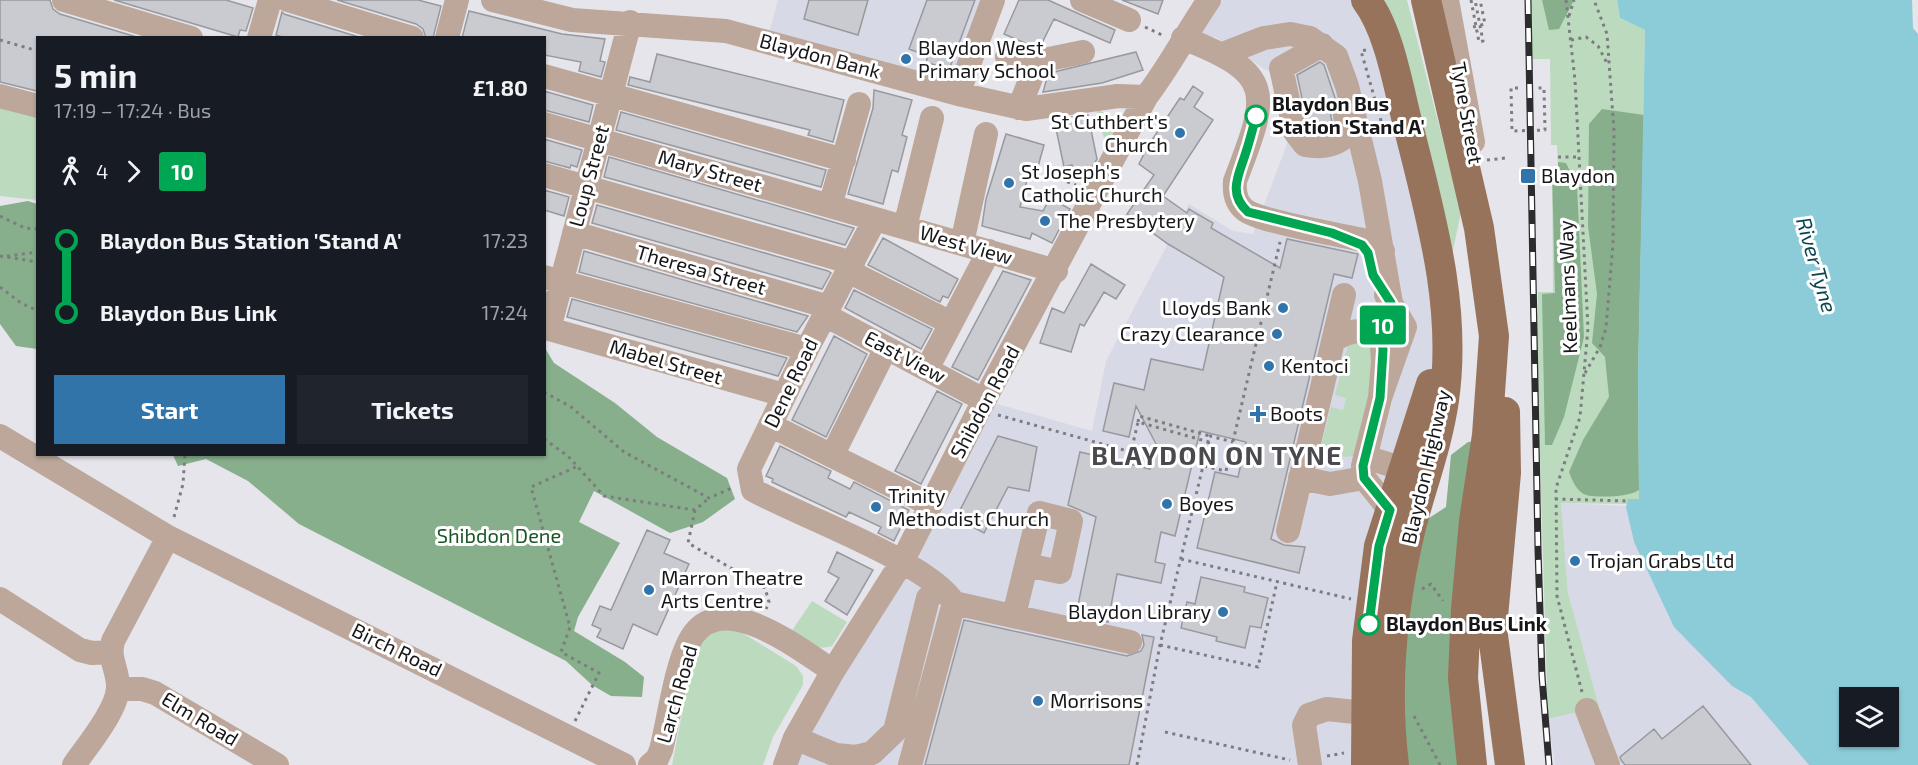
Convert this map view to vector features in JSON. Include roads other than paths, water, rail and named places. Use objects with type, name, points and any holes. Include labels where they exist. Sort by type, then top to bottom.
[{"type":"main road","name":"Blaydon Highway","points":[[1366,0],[1376,14],[1390,57],[1426,198],[1445,294],[1449,338],[1444,401],[1400,519],[1388,672],[1389,725],[1394,765]]},
{"type":"main road","points":[[1426,0],[1479,228],[1494,336],[1504,384],[1506,473],[1492,628],[1510,765]]},
{"type":"main road","points":[[1472,765],[1463,678],[1474,521],[1487,435],[1494,336]]},
{"type":"main road","points":[[1357,757],[1365,713],[1371,604],[1379,546],[1400,519],[1404,469],[1435,370],[1449,338]]},
{"type":"street","points":[[64,0],[184,36]]},
{"type":"street","points":[[261,36],[270,0]]},
{"type":"street","points":[[288,0],[405,36]]},
{"type":"street","points":[[448,36],[458,0]]},
{"type":"street","name":"Blaydon Bank","points":[[493,0],[572,20],[630,22],[726,31],[958,94],[1026,110],[1118,96],[1146,98]]},
{"type":"street","points":[[958,94],[993,0]]},
{"type":"street","points":[[1082,0],[1129,20]]},
{"type":"street","points":[[1177,39],[1192,0]]},
{"type":"street","points":[[1177,39],[1209,0]]},
{"type":"street","name":"Tyne Street","points":[[1447,0],[1476,161],[1479,185],[1479,228]]},
{"type":"street","name":"Loup Street","points":[[549,329],[553,279],[574,233],[630,22]]},
{"type":"street","points":[[1223,54],[1264,38],[1290,34],[1310,38],[1329,50],[1347,86],[1383,251],[1391,303],[1381,333],[1383,342],[1380,398]]},
{"type":"street","points":[[1177,39],[1223,54],[1252,77],[1259,94],[1256,116],[1235,181],[1237,199],[1248,212],[1285,223],[1372,242],[1383,251]]},
{"type":"street","name":"Shibdon Road","points":[[784,765],[795,738],[832,671],[912,567],[931,505],[1146,98],[1169,68],[1177,39]]},
{"type":"street","points":[[1329,50],[1348,134],[1340,142],[1313,147],[1305,145],[1295,132],[1281,68],[1329,50]]},
{"type":"street","points":[[1019,108],[1035,68],[1049,59],[1083,52]]},
{"type":"street","points":[[1007,57],[1035,68]]},
{"type":"street","points":[[546,77],[843,160]]},
{"type":"street","points":[[0,96],[36,105]]},
{"type":"street","points":[[830,206],[860,104]]},
{"type":"street","points":[[905,227],[932,118]]},
{"type":"street","name":"Mary Street","points":[[546,125],[875,219]]},
{"type":"street","points":[[962,243],[986,134]]},
{"type":"street","points":[[546,176],[851,267],[951,323]]},
{"type":"street","name":"West View","points":[[875,219],[1056,271]]},
{"type":"street","name":"Dene Road","points":[[875,219],[770,424],[749,469],[750,480],[753,490],[912,567]]},
{"type":"street","name":"Theresa Street","points":[[574,233],[827,311]]},
{"type":"street","points":[[1332,233],[1366,248],[1373,275],[1405,327],[1380,398],[1364,467],[1400,519]]},
{"type":"street","points":[[927,369],[989,251]]},
{"type":"street","points":[[553,279],[807,349]]},
{"type":"street","points":[[1288,531],[1344,295]]},
{"type":"street","name":"East View","points":[[827,311],[886,348],[927,369],[982,405]]},
{"type":"street","name":"Mabel Street","points":[[549,329],[784,395]]},
{"type":"street","points":[[1333,341],[1343,334],[1359,331],[1371,333],[1383,342]]},
{"type":"street","points":[[832,456],[886,348]]},
{"type":"street","points":[[770,424],[931,505]]},
{"type":"street","name":"Birch Road","points":[[0,436],[168,537],[624,765]]},
{"type":"street","points":[[1300,478],[1330,484],[1364,467],[1404,469]]},
{"type":"street","points":[[74,765],[117,699],[118,689],[110,652],[113,641],[168,537]]},
{"type":"street","points":[[1014,615],[1027,565]]},
{"type":"street","points":[[912,567],[943,597],[1130,642]]},
{"type":"street","points":[[795,738],[836,755],[856,757],[872,753],[895,731],[943,597]]},
{"type":"street","points":[[910,765],[943,597]]},
{"type":"street","points":[[0,599],[80,650],[92,653],[110,652]]},
{"type":"street","name":"Larch Road","points":[[651,765],[661,750],[689,641],[705,626],[721,617],[745,620],[785,641],[832,671]]},
{"type":"street","name":"Elm Road","points":[[118,689],[142,688],[156,693],[277,765]]},
{"type":"street","points":[[1308,761],[1304,725],[1309,715],[1327,709],[1365,713]]},
{"type":"street","points":[[1587,710],[1608,765]]},
{"type":"water","name":"River Tyne","points":[[1617,0],[1912,0],[1913,28],[1918,34],[1918,765],[1809,765],[1751,697],[1732,686],[1674,627],[1634,542],[1626,507],[1628,499],[1639,499],[1638,374],[1645,30],[1620,18]]},
{"type":"railway","points":[[1528,0],[1538,549],[1542,676],[1549,765]]},
{"type":"place","name":"Blaydon West Primary School","points":[[906,59]]},
{"type":"place","name":"Blaydon Bus Station 'Stand A'","points":[[1256,116]]},
{"type":"place","name":"St Cuthbert's Church","points":[[1180,133]]},
{"type":"place","name":"Blaydon","points":[[1528,176]]},
{"type":"place","name":"St Joseph's Catholic Church","points":[[1009,183]]},
{"type":"place","name":"The Presbytery","points":[[1045,221]]},
{"type":"place","name":"Lloyds Bank","points":[[1283,308]]},
{"type":"place","name":"Crazy Clearance","points":[[1277,334]]},
{"type":"place","name":"Kentoci","points":[[1269,366]]},
{"type":"place","name":"Boots","points":[[1258,414]]},
{"type":"place","name":"Boyes","points":[[1167,504]]},
{"type":"place","name":"Trinity Methodist Church","points":[[876,507]]},
{"type":"place","name":"Trojan Grabs Ltd","points":[[1575,561]]},
{"type":"place","name":"Marron Theatre Arts Centre","points":[[649,590]]},
{"type":"place","name":"Blaydon Library","points":[[1223,612]]},
{"type":"place","name":"Blaydon Bus Link","points":[[1369,624]]},
{"type":"place","name":"Morrisons","points":[[1038,701]]},
{"type":"district","name":"BLAYDON ON TYNE","points":[[1217,456]]},
{"type":"park label","name":"Shibdon Dene","points":[[499,536]]}]
